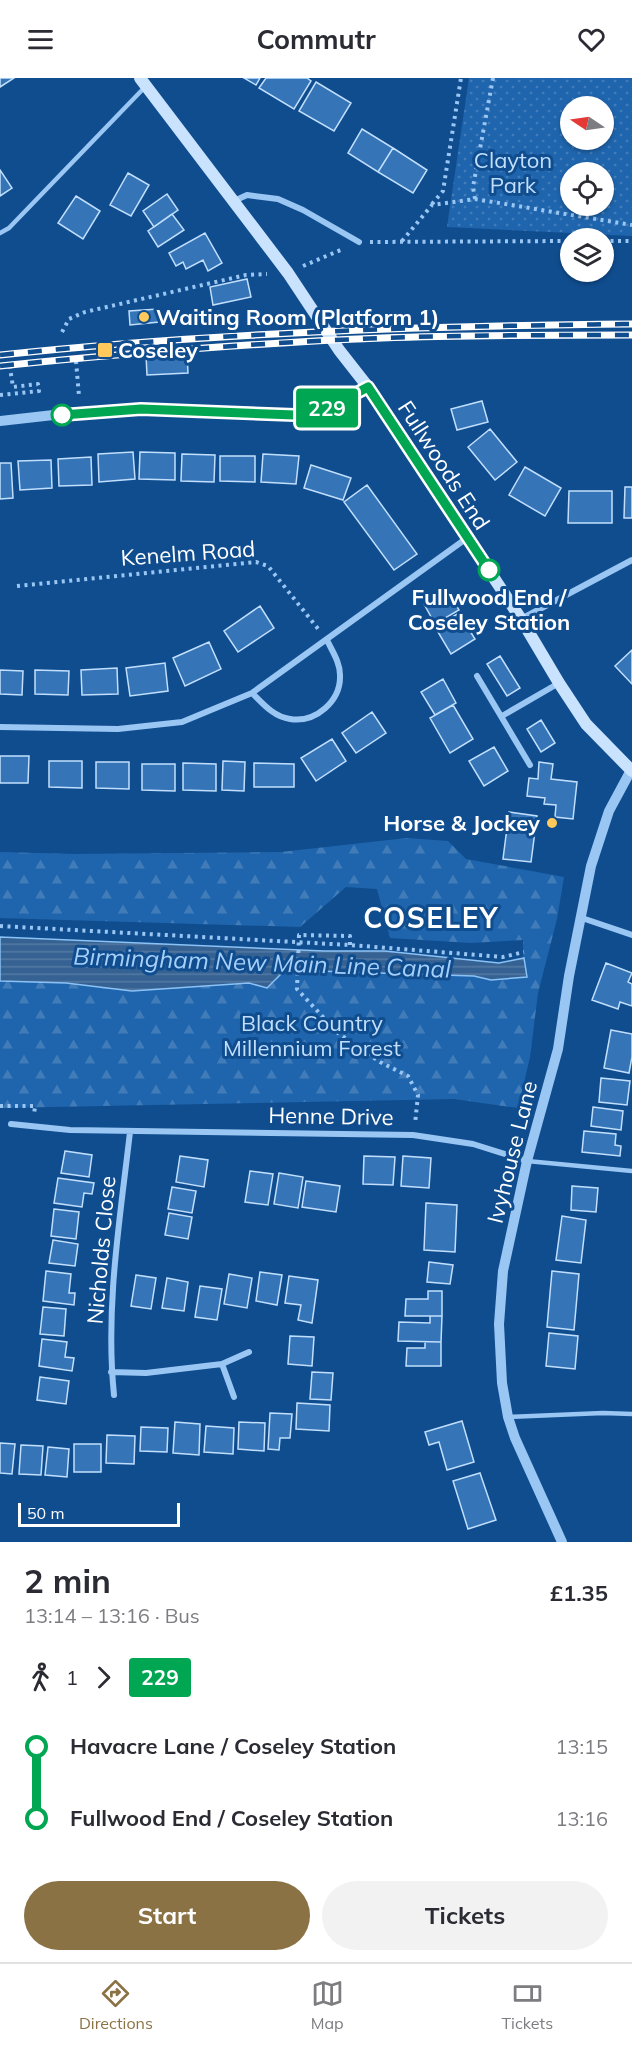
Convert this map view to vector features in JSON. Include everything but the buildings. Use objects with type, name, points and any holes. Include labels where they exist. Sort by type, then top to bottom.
[{"type":"main road","name":"Fullwoods End","points":[[143,82],[288,273],[339,350],[368,387],[521,619],[586,724],[631,771]]},
{"type":"street","points":[[234,201],[247,195],[278,199],[303,210],[359,242]]},
{"type":"street","points":[[0,421],[80,412],[141,409],[295,415],[328,408],[368,387]]},
{"type":"street","points":[[0,727],[118,729],[182,722],[252,693],[467,538]]},
{"type":"street","points":[[521,619],[632,560]]},
{"type":"street","points":[[252,693],[268,709],[290,719],[304,719],[316,715],[334,698],[339,688],[338,664],[327,640]]},
{"type":"street","points":[[477,676],[530,765]]},
{"type":"street","points":[[502,716],[559,683]]},
{"type":"street","name":"Ivyhouse Lane","points":[[562,1542],[508,1418],[502,1383],[500,1303],[503,1271],[527,1161],[558,1049],[569,976],[591,866],[606,822],[631,771]]},
{"type":"street","points":[[582,918],[632,935]]},
{"type":"street","name":"Henne Drive","points":[[11,1124],[70,1130],[413,1134],[473,1144],[527,1161]]},
{"type":"street","name":"Nicholds Close","points":[[114,1395],[111,1372],[111,1312],[130,1131]]},
{"type":"street","points":[[111,1372],[146,1373],[222,1364],[249,1352]]},
{"type":"street","points":[[222,1364],[234,1396]]},
{"type":"lane","points":[[0,233],[9,228],[143,82]]},
{"type":"lane","points":[[527,1161],[632,1172]]},
{"type":"lane","points":[[508,1418],[603,1413],[632,1414]]},
{"type":"path","points":[[401,242],[443,191],[460,78]]},
{"type":"path","points":[[475,199],[473,187],[492,78]]},
{"type":"path","points":[[432,205],[475,199],[632,225]]},
{"type":"path","points":[[62,332],[69,319],[85,312],[246,275],[288,273],[359,242],[560,241]]},
{"type":"path","points":[[614,241],[632,241]]},
{"type":"path","points":[[76,361],[80,412]]},
{"type":"path","points":[[0,395],[39,391],[38,384],[13,387],[10,368]]},
{"type":"path","name":"Kenelm Road","points":[[17,586],[256,562],[268,566],[327,640]]},
{"type":"path","points":[[0,926],[350,945],[503,957],[524,952]]},
{"type":"path","points":[[350,945],[350,936],[298,935],[297,989],[338,1033],[380,1062],[408,1076],[418,1095],[413,1134]]},
{"type":"green space","name":"Clayton Park","points":[[469,78],[632,78],[632,236],[614,235],[614,228],[560,228],[560,232],[447,227]]},
{"type":"green space","name":"Black Country Millennium Forest","points":[[407,838],[448,841],[466,859],[564,877],[557,919],[538,993],[530,1057],[518,1108],[454,1099],[0,1108],[0,981],[249,983],[267,988],[285,970],[474,976],[491,980],[523,968],[523,940],[471,943],[390,938],[377,889],[346,887],[300,927],[0,918],[0,852],[75,854],[281,852]]},
{"type":"water","name":"Birmingham New Main Line Canal","points":[[0,937],[324,951],[385,951],[499,963],[524,958],[527,977],[491,980],[474,976],[285,970],[267,988],[249,983],[132,991],[66,983],[0,981]]},
{"type":"railway","points":[[0,355],[158,341],[316,332],[632,324]]},
{"type":"railway","points":[[0,366],[191,349],[334,340],[444,336],[632,335]]},
{"type":"bus line","name":"229","points":[[62,415],[141,409],[295,415],[328,408],[368,387],[489,570]]},
{"type":"place","name":"Waiting Room (Platform 1)","points":[[144,317]]},
{"type":"place","name":"Coseley","points":[[105,350]]},
{"type":"place","name":"Fullwood End / Coseley Station","points":[[489,570]]},
{"type":"place","name":"Horse & Jockey","points":[[552,823]]},
{"type":"district","name":"COSELEY","points":[[431,917]]}]
